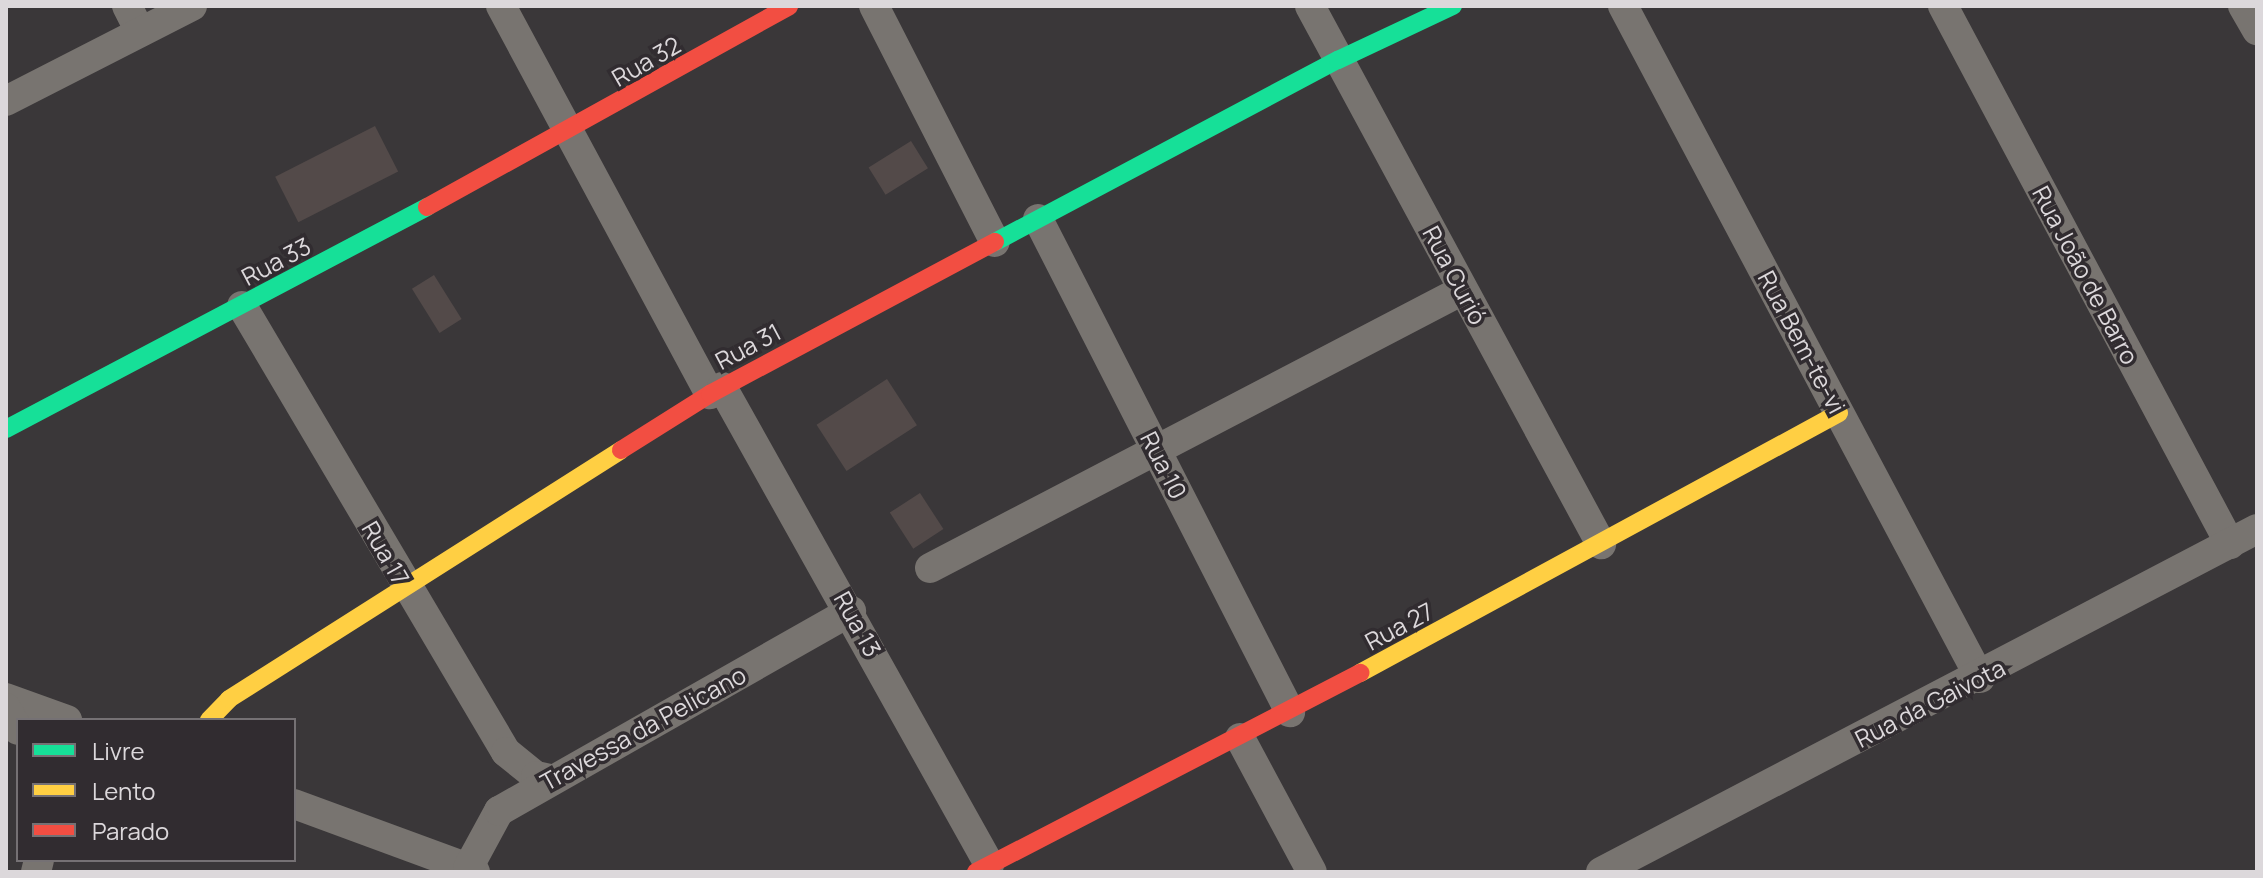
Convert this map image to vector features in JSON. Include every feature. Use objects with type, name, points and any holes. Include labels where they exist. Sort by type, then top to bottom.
[{"type":"street","points":[[6,101],[134,19],[192,6]]},
{"type":"street","name":"Rua 13","points":[[501,6],[568,133],[716,390],[851,611],[983,868]]},
{"type":"street","name":"Rua 32","points":[[568,133],[789,6]]},
{"type":"street","points":[[874,6],[995,242]]},
{"type":"street","name":"Rua Curió","points":[[1310,6],[1601,544]]},
{"type":"street","name":"Rua 31","points":[[211,718],[229,699],[716,390],[1338,60],[1453,6]]},
{"type":"street","name":"Rua Bem-te-vi","points":[[1623,6],[1980,678]]},
{"type":"street","name":"Rua João de Barro","points":[[1943,6],[2230,544]]},
{"type":"street","points":[[2243,6],[2257,30]]},
{"type":"street","name":"Rua 33","points":[[6,429],[568,133]]},
{"type":"street","name":"Rua 10","points":[[1038,219],[1290,712]]},
{"type":"street","points":[[930,568],[1158,453],[1463,290]]},
{"type":"street","name":"Rua 17","points":[[242,306],[506,752],[536,776],[550,779]]},
{"type":"street","name":"Rua 27","points":[[983,868],[1290,712],[1839,413]]},
{"type":"street","name":"Rua da Gaivota","points":[[1601,872],[1980,678],[2257,529]]},
{"type":"street","name":"Travessa da Pelicano","points":[[472,870],[499,811],[550,779],[851,611]]},
{"type":"street","points":[[6,698],[61,718]]},
{"type":"street","points":[[6,708],[16,726]]},
{"type":"street","points":[[1240,738],[1312,872]]},
{"type":"street","points":[[296,805],[472,870]]},
{"type":"building","points":[[375,126],[398,171],[298,222],[275,177]]},
{"type":"building","points":[[911,141],[928,168],[886,195],[869,167]]},
{"type":"building","points":[[434,275],[462,319],[440,333],[412,289]]},
{"type":"building","points":[[887,379],[917,425],[847,471],[817,425]]},
{"type":"building","points":[[920,493],[943,529],[913,549],[890,513]]},
{"type":"traffic: fast","points":[[995,242],[1338,60],[1453,6]]},
{"type":"traffic: fast","points":[[6,429],[427,207]]},
{"type":"traffic: slow","points":[[1360,673],[1839,413]]},
{"type":"traffic: slow","points":[[211,718],[229,699],[621,450]]},
{"type":"traffic: jam","points":[[427,207],[789,6]]},
{"type":"traffic: jam","points":[[621,450],[710,394],[995,242]]},
{"type":"traffic: jam","points":[[976,872],[1360,673]]}]
